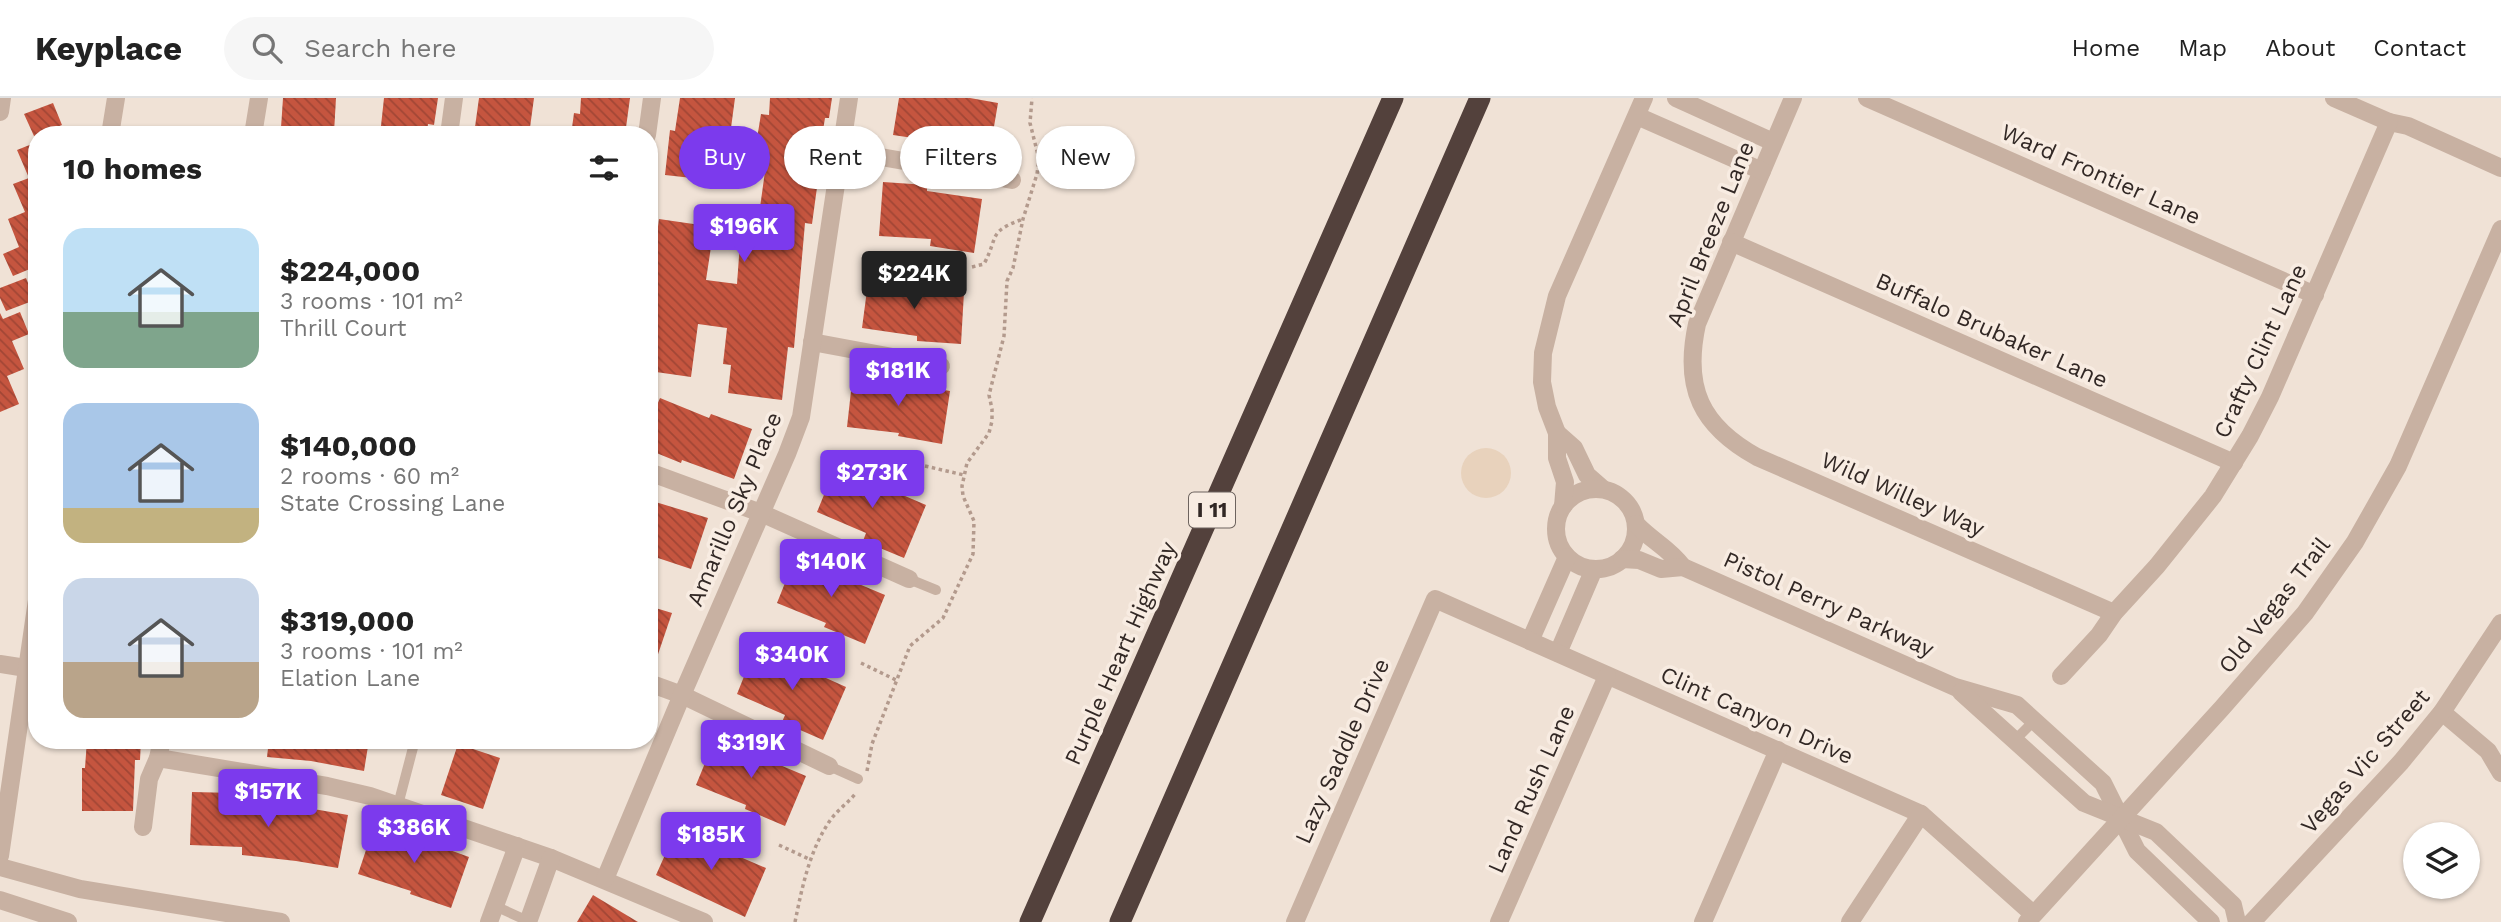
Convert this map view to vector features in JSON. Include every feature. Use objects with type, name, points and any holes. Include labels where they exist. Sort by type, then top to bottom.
[{"type":"highway","name":"Purple Heart Highway","points":[[1030,922],[1393,98]]},
{"type":"highway","points":[[1121,922],[1480,98]]},
{"type":"street","points":[[0,113],[2,98]]},
{"type":"street","points":[[111,126],[116,98]]},
{"type":"street","points":[[254,126],[259,98]]},
{"type":"street","points":[[450,126],[454,98]]},
{"type":"street","points":[[648,126],[652,98]]},
{"type":"street","name":"Amarillo Sky Place","points":[[845,126],[849,98]]},
{"type":"street","points":[[1557,433],[1574,448],[1587,475],[1603,489],[1622,498],[1633,514],[1636,524],[1633,545],[1622,559],[1608,567],[1594,569],[1579,565],[1567,556],[1558,539],[1557,519],[1563,506],[1565,482],[1557,458],[1557,433],[1547,407],[1542,382],[1542,353],[1557,296],[1644,98]]},
{"type":"street","points":[[1676,98],[1773,142]]},
{"type":"street","name":"April Breeze Lane","points":[[1695,391],[1692,347],[1697,324],[1793,98]]},
{"type":"street","name":"Ward Frontier Lane","points":[[1867,98],[2315,295]]},
{"type":"street","points":[[2334,98],[2389,122],[2408,126],[2501,168]]},
{"type":"street","points":[[1636,116],[1762,171]]},
{"type":"street","name":"Crafty Clint Lane","points":[[2061,677],[2189,527],[2234,463],[2270,397],[2389,122]]},
{"type":"street","name":"Amarillo Sky Place","points":[[605,879],[801,416],[835,189]]},
{"type":"street","name":"Old Vegas Trail","points":[[2030,918],[2305,613],[2355,542],[2398,466],[2501,229]]},
{"type":"street","name":"Buffalo Brubaker Lane","points":[[1731,242],[2234,463]]},
{"type":"street","points":[[813,342],[941,366]]},
{"type":"street","name":"Wild Willey Way","points":[[1695,391],[1702,407],[1717,428],[1734,444],[1757,457],[2114,613]]},
{"type":"street","points":[[658,475],[761,513],[909,579]]},
{"type":"street","points":[[1563,506],[1574,495],[1603,489]]},
{"type":"street","name":"Pistol Perry Parkway","points":[[1636,524],[1651,540],[1670,550],[1683,567],[1955,687],[2017,705],[2103,783],[2121,818]]},
{"type":"street","points":[[1530,641],[1567,556]]},
{"type":"street","name":"Pistol Perry Parkway","points":[[1622,559],[1639,559],[1661,569],[1683,567]]},
{"type":"street","points":[[1558,653],[1594,569]]},
{"type":"street","name":"Clint Canyon Drive","points":[[1435,599],[1921,814],[2030,918]]},
{"type":"street","name":"Lazy Saddle Drive","points":[[1295,922],[1435,599]]},
{"type":"street","name":"Vegas Vic Street","points":[[2252,922],[2375,792],[2442,712],[2501,623]]},
{"type":"street","points":[[0,856],[28,656]]},
{"type":"street","points":[[0,664],[26,668]]},
{"type":"street","name":"Land Rush Lane","points":[[1499,922],[1607,676]]},
{"type":"street","points":[[658,686],[682,695],[829,766]]},
{"type":"street","name":"Pistol Perry Parkway","points":[[1955,687],[2084,803],[2121,818]]},
{"type":"street","points":[[2442,712],[2488,751],[2501,773]]},
{"type":"street","points":[[143,828],[149,779],[160,749],[327,786],[398,805],[551,858],[704,922]]},
{"type":"street","points":[[1703,922],[1778,750]]},
{"type":"street","points":[[1850,922],[1921,814]]},
{"type":"street","points":[[2121,818],[2137,851],[2211,922]]},
{"type":"street","points":[[2121,818],[2156,832],[2233,905],[2237,922]]},
{"type":"street","points":[[492,914],[517,846]]},
{"type":"street","points":[[528,921],[551,858]]},
{"type":"street","points":[[0,867],[80,889],[281,922]]},
{"type":"street","points":[[0,900],[68,922]]},
{"type":"lane","points":[[909,579],[936,590]]},
{"type":"lane","points":[[2015,740],[2034,721]]},
{"type":"lane","points":[[398,805],[413,749]]},
{"type":"lane","points":[[829,766],[861,780]]},
{"type":"lane","points":[[492,914],[528,921]]},
{"type":"path","points":[[795,922],[799,896],[811,860],[830,819],[856,794],[868,769],[872,744],[910,646],[943,618],[971,563],[974,521],[963,496],[964,475],[967,463],[989,433],[992,421],[989,395],[1004,336],[1006,291],[1037,174],[1039,159],[1030,123],[1032,98]]},
{"type":"path","points":[[972,267],[984,264],[997,231],[1023,219]]},
{"type":"path","points":[[925,466],[964,475]]},
{"type":"path","points":[[861,663],[896,680]]},
{"type":"path","points":[[779,845],[811,860]]},
{"type":"shaded area","points":[[1486,448],[1503,456],[1511,473],[1503,490],[1486,498],[1469,490],[1461,473],[1469,456]]},
{"type":"building","points":[[283,98],[336,98],[334,126],[281,126]]},
{"type":"building","points":[[384,98],[438,98],[434,125],[381,126]]},
{"type":"building","points":[[479,98],[534,98],[530,126],[475,126]]},
{"type":"building","points":[[581,98],[630,98],[626,126],[572,126],[574,113],[580,114]]},
{"type":"building","points":[[680,98],[735,98],[731,126],[679,126],[679,177],[665,175],[670,130],[675,131]]},
{"type":"building","points":[[770,98],[832,98],[829,118],[825,118],[824,126],[784,126],[784,189],[817,189],[812,224],[805,223],[794,348],[788,347],[782,400],[728,393],[731,365],[723,364],[727,328],[698,324],[691,377],[658,372],[659,219],[714,227],[706,280],[737,284],[740,243],[755,244],[763,189],[770,189],[770,126],[759,126],[761,114],[769,115]]},
{"type":"building","points":[[899,98],[970,98],[998,103],[994,126],[900,126],[900,136],[893,135]]},
{"type":"building","points":[[53,103],[62,125],[29,126],[24,114]]},
{"type":"building","points":[[28,146],[28,176],[17,150]]},
{"type":"building","points":[[28,178],[28,270],[13,276],[3,254],[19,247],[8,219],[25,212],[13,184]]},
{"type":"building","points":[[886,182],[900,183],[900,189],[927,189],[982,199],[974,253],[930,246],[931,239],[879,236],[882,189],[886,189]]},
{"type":"building","points":[[869,275],[913,281],[912,288],[964,292],[961,344],[917,341],[917,336],[862,328]]},
{"type":"building","points":[[26,278],[28,303],[6,311],[0,298],[0,288]]},
{"type":"building","points":[[20,312],[28,334],[12,341],[24,369],[7,376],[19,404],[0,412],[0,313],[3,319]]},
{"type":"building","points":[[853,373],[897,378],[897,382],[950,391],[942,444],[898,436],[899,433],[847,427]]},
{"type":"building","points":[[660,398],[709,418],[711,414],[752,429],[734,479],[658,454]]},
{"type":"building","points":[[837,463],[878,480],[877,484],[926,505],[904,558],[863,541],[866,533],[817,512]]},
{"type":"building","points":[[658,503],[708,518],[691,569],[658,558]]},
{"type":"building","points":[[797,553],[837,570],[835,574],[885,595],[865,644],[824,627],[826,623],[777,603]]},
{"type":"building","points":[[658,609],[672,613],[658,654]]},
{"type":"building","points":[[757,644],[846,687],[823,740],[782,722],[785,715],[737,694]]},
{"type":"building","points":[[717,734],[757,751],[756,755],[806,776],[785,826],[745,809],[746,805],[696,785]]},
{"type":"building","points":[[86,749],[141,749],[140,760],[135,760],[133,811],[82,811],[82,768],[85,768]]},
{"type":"building","points":[[268,749],[368,749],[364,771],[311,761],[267,757]]},
{"type":"building","points":[[456,749],[473,749],[500,758],[483,809],[441,795]]},
{"type":"building","points":[[192,792],[236,793],[235,801],[302,807],[348,815],[338,868],[242,855],[242,847],[190,845]]},
{"type":"building","points":[[375,823],[469,857],[451,908],[410,894],[411,891],[358,874]]},
{"type":"building","points":[[678,826],[719,844],[717,847],[766,868],[745,917],[656,875]]},
{"type":"building","points":[[593,895],[638,922],[577,922]]}]
